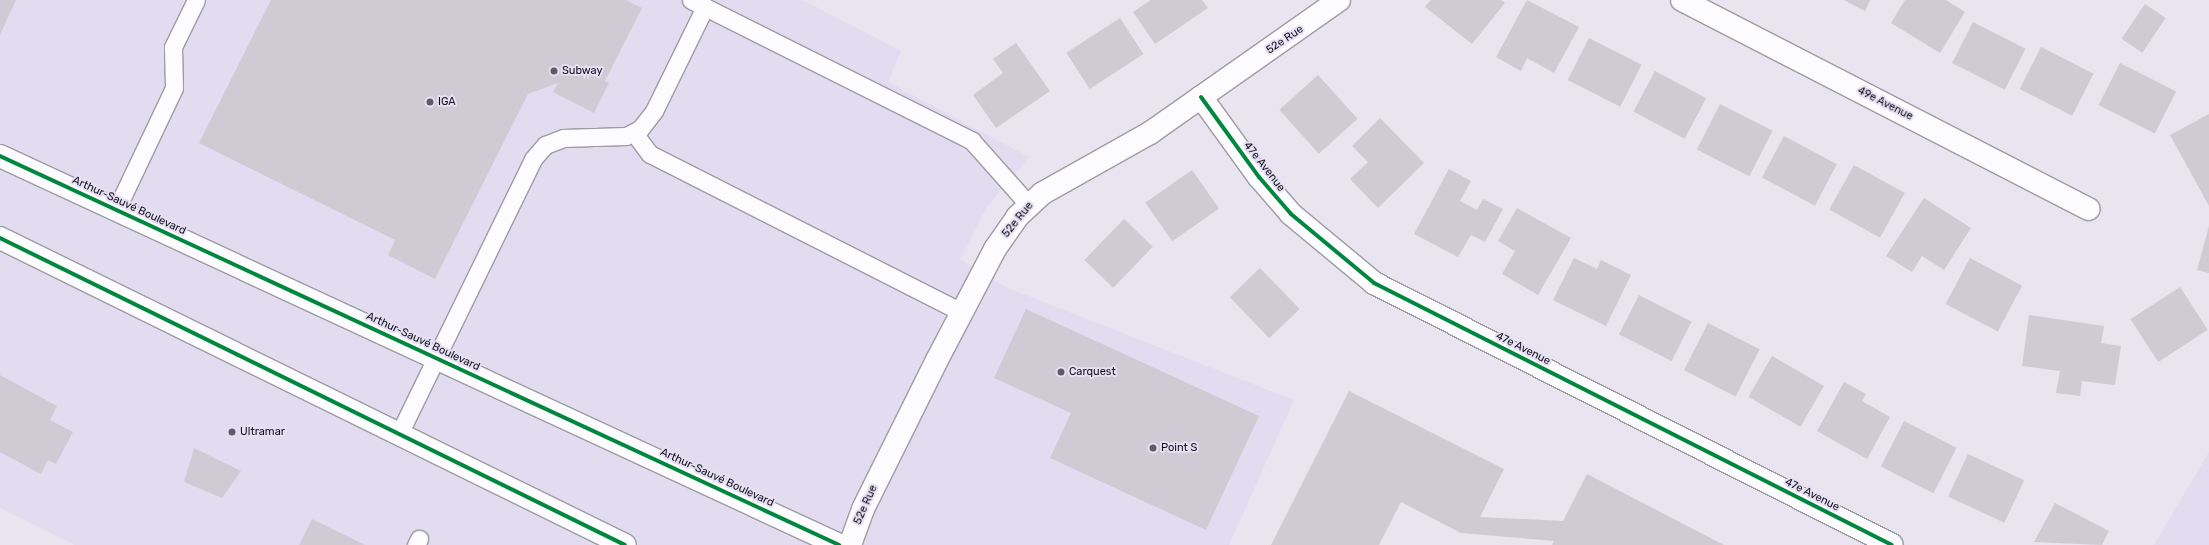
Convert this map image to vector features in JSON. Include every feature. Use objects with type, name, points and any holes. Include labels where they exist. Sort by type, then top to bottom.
[{"type":"street","name":"52e Rue","points":[[850,545],[863,509],[962,312],[996,249],[1028,204],[1062,181],[1150,133],[1339,0]]},
{"type":"street","name":"49e Avenue","points":[[1682,0],[2088,209]]},
{"type":"street","name":"47e Avenue","points":[[1201,97],[1259,177],[1291,214],[1374,283],[1892,545]]},
{"type":"street","name":"Arthur-Sauvé Boulevard","points":[[0,156],[839,545]]},
{"type":"street","points":[[0,238],[626,545]]},
{"type":"lane","points":[[116,210],[174,88],[173,47],[196,0]]},
{"type":"lane","points":[[399,434],[538,151],[563,138],[634,133],[654,111],[698,4],[972,141],[1028,204]]},
{"type":"lane","points":[[634,133],[650,154],[962,312]]},
{"type":"shaded area","points":[[0,0],[803,0],[901,51],[888,82],[1029,157],[986,208],[960,259],[1008,288],[1294,400],[1229,545],[75,545],[0,508]]},
{"type":"shaded area","points":[[2209,452],[2209,545],[2154,545]]},
{"type":"building","points":[[0,0],[16,0],[0,35]]},
{"type":"building","points":[[271,0],[626,0],[642,8],[605,81],[609,83],[594,113],[553,92],[558,83],[528,94],[435,279],[388,255],[395,240],[199,143]]},
{"type":"building","points":[[1151,0],[1202,0],[1208,8],[1155,44],[1133,12]]},
{"type":"building","points":[[1431,0],[1501,0],[1505,3],[1472,44],[1425,7]]},
{"type":"building","points":[[1527,0],[1579,27],[1554,73],[1527,58],[1521,71],[1496,57]]},
{"type":"building","points":[[1844,0],[1870,0],[1865,11]]},
{"type":"building","points":[[1905,0],[1946,0],[1965,12],[1940,53],[1891,23]]},
{"type":"building","points":[[2145,4],[2166,18],[2142,53],[2122,39]]},
{"type":"building","points":[[1120,18],[1143,54],[1090,89],[1066,53]]},
{"type":"building","points":[[1973,22],[2026,49],[2005,90],[1952,63]]},
{"type":"building","points":[[1589,38],[1642,65],[1620,107],[1568,80]]},
{"type":"building","points":[[1016,43],[1050,91],[996,128],[973,95],[1003,73],[993,59]]},
{"type":"building","points":[[2041,47],[2094,74],[2072,116],[2020,89]]},
{"type":"building","points":[[2120,63],[2176,92],[2155,133],[2099,105]]},
{"type":"building","points":[[1655,71],[1706,98],[1685,139],[1633,112]]},
{"type":"building","points":[[1318,75],[1357,119],[1319,154],[1279,110]]},
{"type":"building","points":[[1720,104],[1773,131],[1749,176],[1697,149]]},
{"type":"building","points":[[2209,114],[2209,206],[2170,135]]},
{"type":"building","points":[[1380,118],[1424,163],[1378,208],[1350,179],[1368,162],[1352,146]]},
{"type":"building","points":[[1784,136],[1837,164],[1815,206],[1762,177]]},
{"type":"building","points":[[1854,165],[1905,193],[1880,238],[1829,210]]},
{"type":"building","points":[[1449,169],[1471,181],[1460,201],[1477,210],[1483,199],[1503,209],[1485,242],[1471,235],[1458,257],[1414,234]]},
{"type":"building","points":[[1192,170],[1219,209],[1172,241],[1145,203]]},
{"type":"building","points":[[1924,198],[1971,228],[1944,270],[1922,256],[1912,272],[1886,256]]},
{"type":"building","points":[[1517,208],[1571,238],[1538,295],[1502,274],[1515,251],[1498,241]]},
{"type":"building","points":[[1124,219],[1153,247],[1113,288],[1084,260]]},
{"type":"building","points":[[2209,226],[2209,273],[2197,270]]},
{"type":"building","points":[[1574,258],[1597,269],[1601,260],[1631,275],[1606,326],[1553,300]]},
{"type":"building","points":[[1970,258],[2022,286],[1998,332],[1946,304]]},
{"type":"building","points":[[1260,268],[1300,309],[1269,338],[1230,297]]},
{"type":"building","points":[[2180,287],[2208,330],[2158,362],[2131,319]]},
{"type":"building","points":[[1639,295],[1692,322],[1672,361],[1619,334]]},
{"type":"building","points":[[1026,309],[1259,416],[1206,530],[1050,458],[1071,413],[994,378]]},
{"type":"building","points":[[2029,315],[2104,326],[2101,343],[2121,346],[2115,385],[2082,381],[2080,396],[2056,393],[2060,371],[2022,366]]},
{"type":"building","points":[[1708,323],[1760,349],[1736,397],[1684,370]]},
{"type":"building","points":[[1772,356],[1824,386],[1800,427],[1748,397]]},
{"type":"building","points":[[0,375],[57,406],[50,420],[73,432],[56,464],[48,460],[41,474],[0,452]]},
{"type":"building","points":[[1844,382],[1866,394],[1862,401],[1890,417],[1867,459],[1817,431]]},
{"type":"building","points":[[1349,391],[1504,469],[1480,517],[1563,521],[1587,474],[1724,545],[1552,545],[1554,541],[1461,533],[1401,502],[1379,545],[1271,545]]},
{"type":"building","points":[[1904,421],[1957,448],[1933,493],[1881,466]]},
{"type":"building","points":[[194,448],[241,471],[222,498],[184,482]]},
{"type":"building","points":[[1968,454],[2024,480],[2004,523],[1948,497]]},
{"type":"building","points":[[2055,503],[2109,531],[2102,545],[2034,542]]},
{"type":"building","points":[[312,519],[365,545],[299,545]]},
{"type":"cycle path","points":[[1201,97],[1259,177],[1291,214],[1374,283],[1892,545]]},
{"type":"cycle path","points":[[0,156],[839,545]]},
{"type":"cycle path","points":[[0,238],[625,545]]},
{"type":"place","name":"Subway","points":[[554,71]]},
{"type":"place","name":"IGA","points":[[430,102]]},
{"type":"place","name":"Carquest","points":[[1061,372]]},
{"type":"place","name":"Ultramar","points":[[232,432]]},
{"type":"place","name":"Point S","points":[[1153,448]]}]
